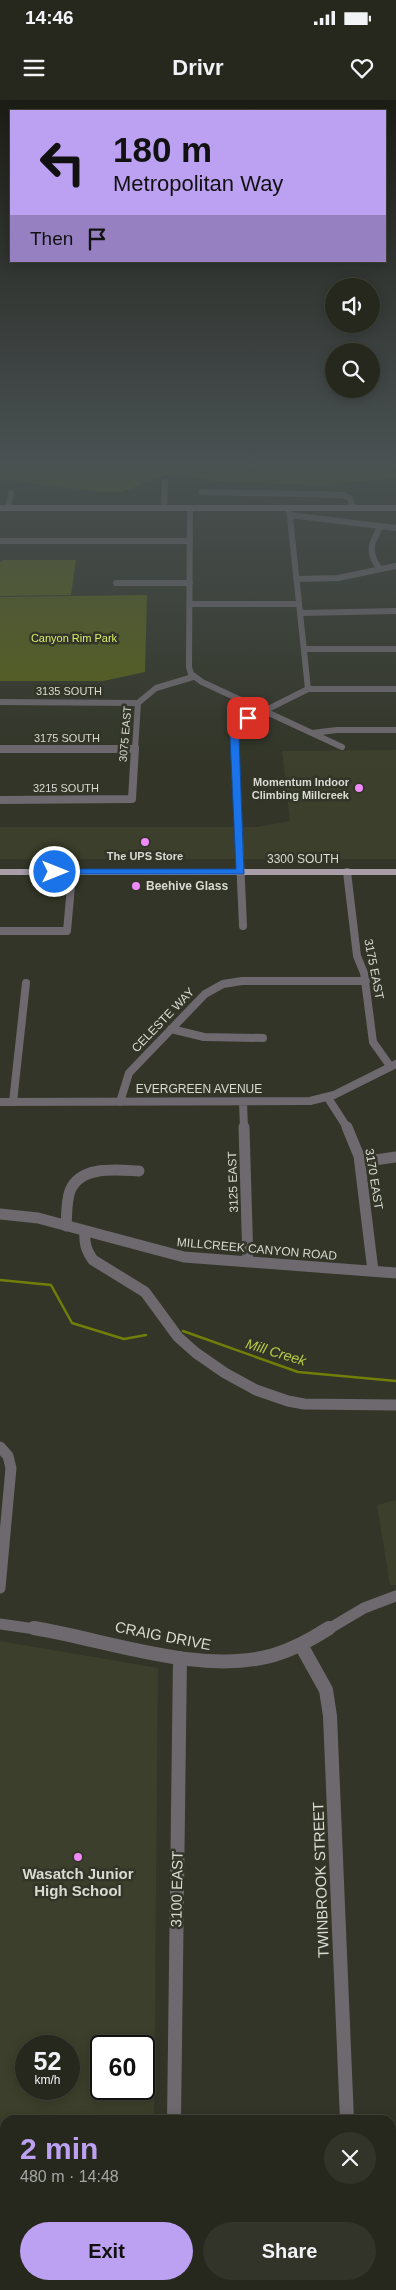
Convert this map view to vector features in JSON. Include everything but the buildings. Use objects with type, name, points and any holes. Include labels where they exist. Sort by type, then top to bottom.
[{"type":"main road","name":"3300 SOUTH","points":[[0,864],[73,868],[240,868],[396,864]]},
{"type":"main road","name":"3300 SOUTH","points":[[0,872],[73,868]]},
{"type":"main road","name":"3300 SOUTH","points":[[240,868],[396,872]]},
{"type":"street","points":[[190,563],[189,667],[193,677],[342,747]]},
{"type":"street","points":[[295,563],[308,689]]},
{"type":"street","points":[[376,563],[379,568]]},
{"type":"street","points":[[297,579],[338,578],[396,566]]},
{"type":"street","points":[[116,583],[190,583]]},
{"type":"street","points":[[190,604],[299,604]]},
{"type":"street","points":[[300,613],[396,610]]},
{"type":"street","points":[[304,649],[396,649]]},
{"type":"street","name":"3075 EAST","points":[[132,800],[138,703],[144,694],[153,689],[193,677]]},
{"type":"street","points":[[243,926],[235,734],[244,721],[308,689],[396,689]]},
{"type":"street","name":"3135 SOUTH","points":[[0,702],[138,703]]},
{"type":"street","points":[[311,733],[337,730],[396,730]]},
{"type":"street","name":"3175 SOUTH","points":[[0,749],[134,749]]},
{"type":"street","name":"3215 SOUTH","points":[[0,800],[132,800]]},
{"type":"street","points":[[0,931],[67,931],[73,868]]},
{"type":"street","name":"3175 EAST","points":[[348,872],[357,956],[366,981],[373,1042],[377,1049],[393,1065]]},
{"type":"street","name":"CELESTE WAY","points":[[120,1102],[129,1073],[206,994],[226,983],[242,981],[366,981]]},
{"type":"street","points":[[13,1102],[26,983]]},
{"type":"street","points":[[172,1029],[212,1038],[263,1038]]},
{"type":"street","name":"EVERGREEN AVENUE","points":[[0,1102],[305,1102],[328,1098],[349,1090],[393,1065]]},
{"type":"street","name":"3170 EAST","points":[[328,1098],[347,1127],[361,1162],[373,1271]]},
{"type":"street","name":"3125 EAST","points":[[243,1102],[248,1262]]},
{"type":"street","points":[[361,1162],[396,1157]]},
{"type":"street","points":[[66,1226],[68,1196],[71,1187],[78,1179],[97,1172],[139,1170]]},
{"type":"street","name":"MILLCREEK CANYON ROAD","points":[[0,1214],[38,1218],[172,1255],[396,1273]]},
{"type":"street","points":[[85,1231],[85,1243],[96,1262],[112,1275],[138,1286],[148,1295],[179,1338],[230,1378],[292,1402],[396,1405]]},
{"type":"street","points":[[0,1447],[7,1452],[11,1459],[12,1468],[0,1588]]},
{"type":"street","name":"CRAIG DRIVE","points":[[0,1624],[59,1632],[180,1658],[213,1663],[245,1661],[274,1655],[301,1645],[373,1604],[396,1596]]},
{"type":"street","name":"TWINBROOK STREET","points":[[301,1645],[326,1690],[330,1716],[348,2115]]},
{"type":"street","name":"3100 EAST","points":[[174,2115],[180,1658]]},
{"type":"shaded area","points":[[396,750],[396,859],[0,859],[0,827],[257,827],[290,821],[282,751]]},
{"type":"shaded area","points":[[396,1500],[396,1585],[390,1585],[377,1505]]},
{"type":"shaded area","name":"Wasatch Junior High School","points":[[0,1641],[158,1668],[155,2035],[90,2035],[90,2100],[154,2100],[154,2115],[0,2115]]},
{"type":"green space","points":[[0,563],[76,563],[71,595],[0,596]]},
{"type":"green space","name":"Canyon Rim Park","points":[[147,595],[145,672],[103,681],[0,681],[0,597]]},
{"type":"waterway","name":"Mill Creek","points":[[0,1280],[51,1285],[72,1323],[124,1339],[146,1335]]},
{"type":"waterway","name":"Mill Creek","points":[[183,1331],[298,1372],[396,1381]]},
{"type":"place","name":"Momentum Indoor Climbing Millcreek","points":[[359,788]]},
{"type":"place","name":"The UPS Store","points":[[145,842]]},
{"type":"place","name":"Beehive Glass","points":[[136,886]]},
{"type":"place","name":"Wasatch Junior High School","points":[[78,1857]]},
{"type":"route","points":[[55,872],[241,872],[234,737],[238,727],[248,718]]}]
